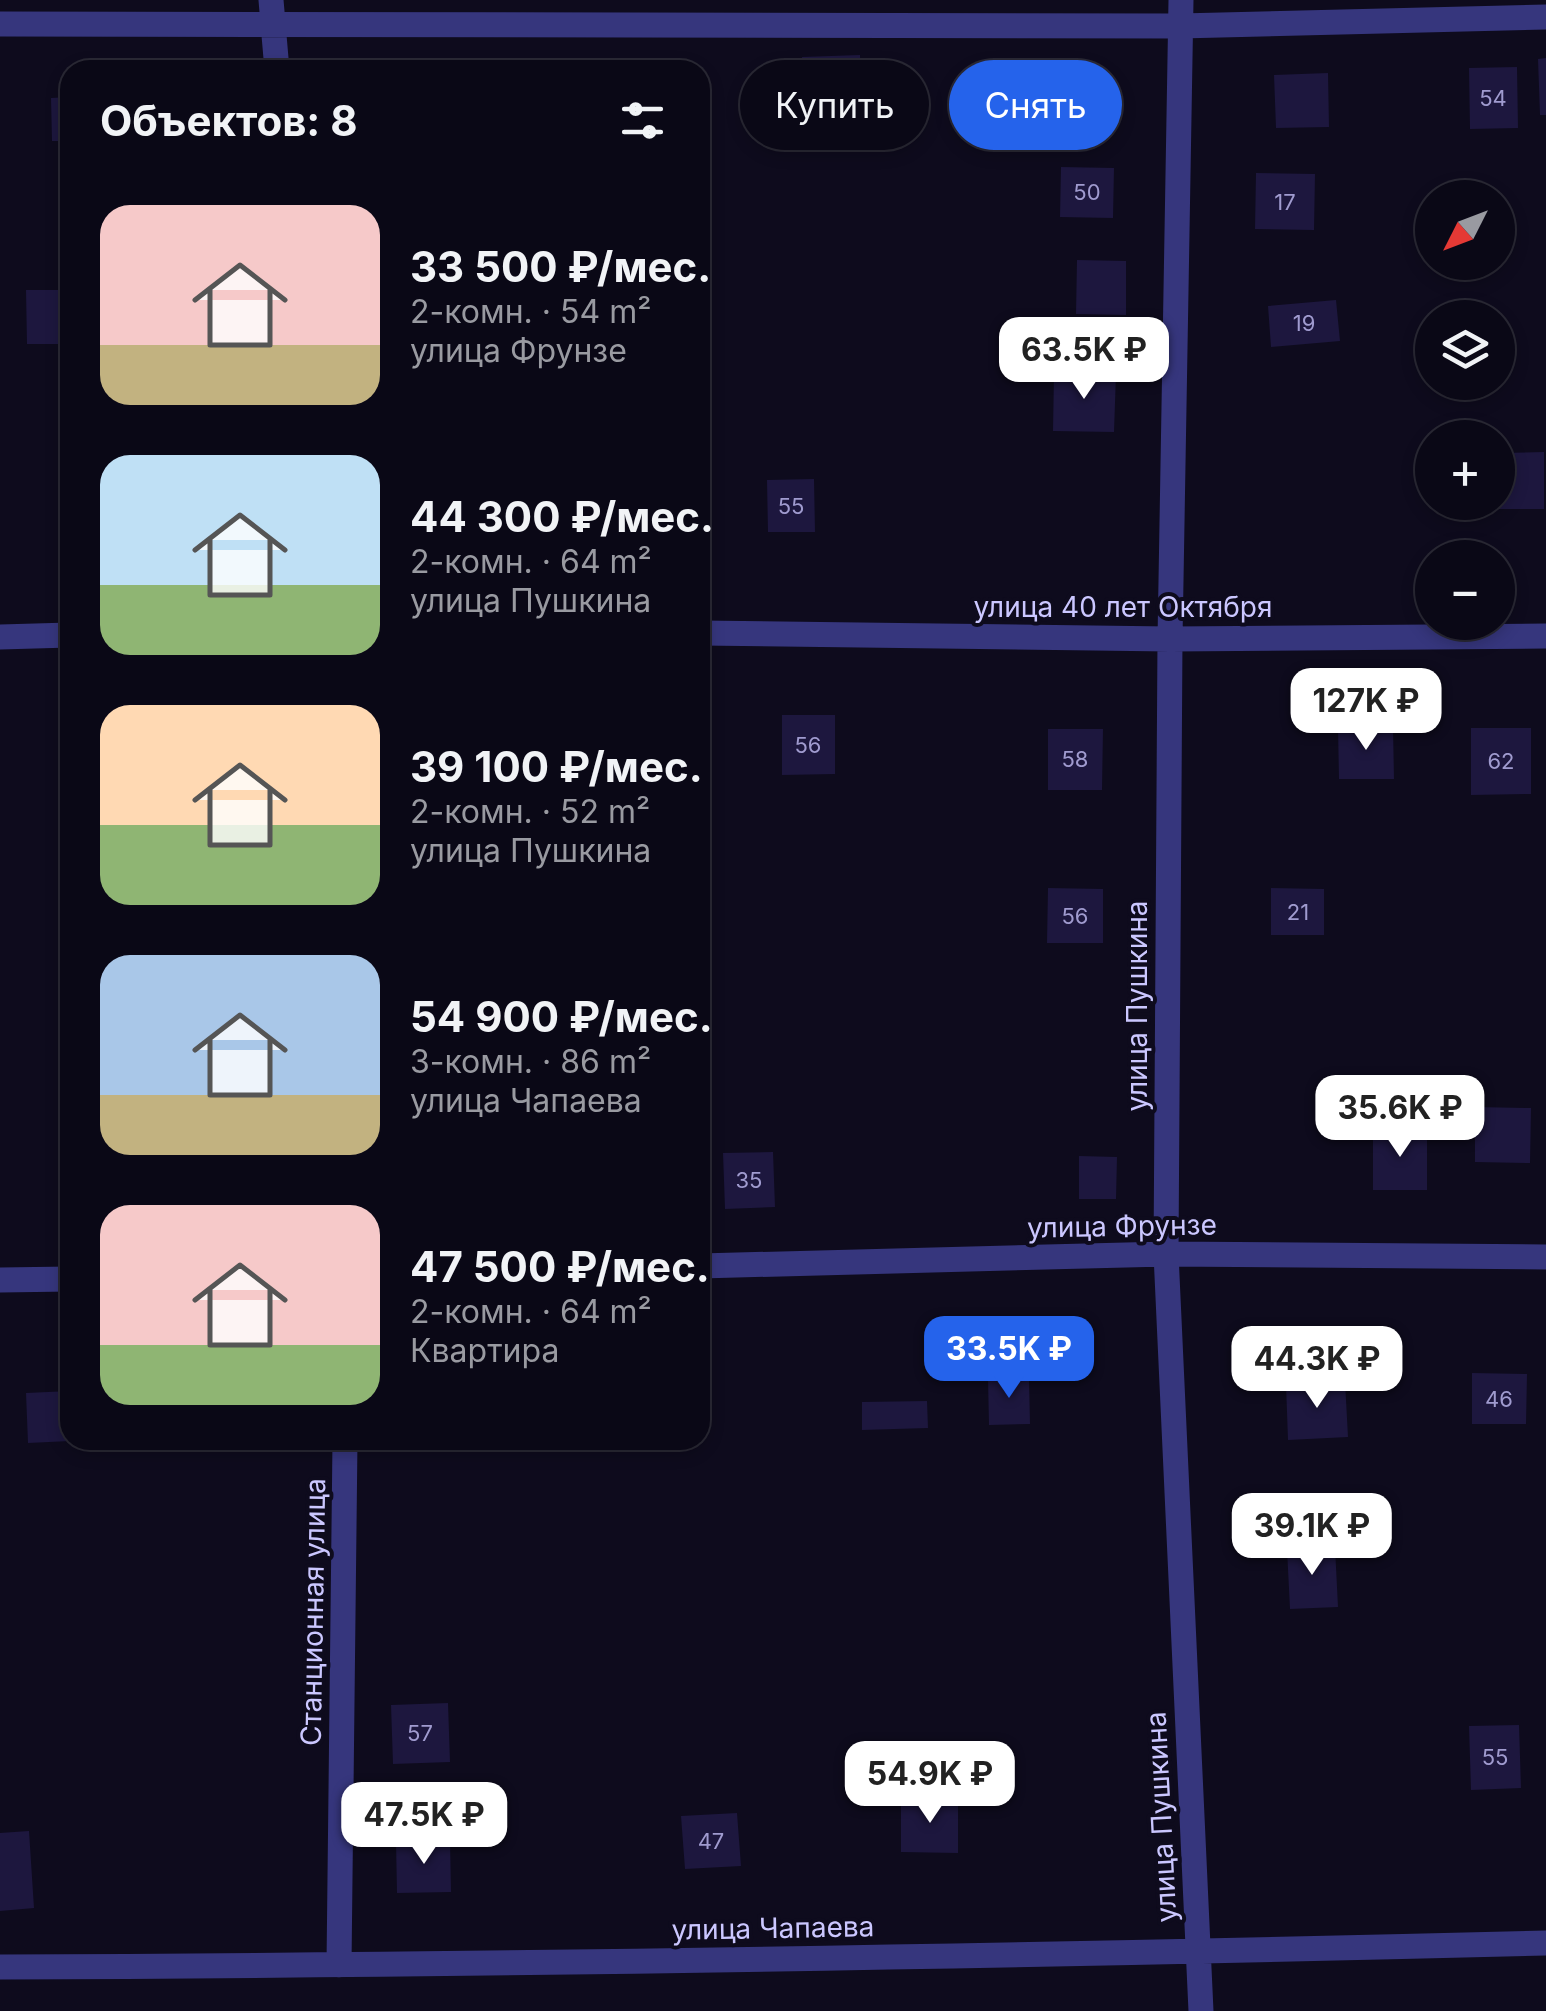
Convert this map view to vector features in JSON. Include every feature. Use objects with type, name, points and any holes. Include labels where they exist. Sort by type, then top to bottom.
[{"type":"street","points":[[272,13],[276,60]]},
{"type":"street","points":[[0,24],[272,13],[1546,17]]},
{"type":"street","name":"улица Пушкина","points":[[1180,13],[1166,1254],[1201,2011]]},
{"type":"street","name":"улица 40 лет Октября","points":[[710,633],[1170,639],[1546,636]]},
{"type":"street","points":[[0,638],[60,635]]},
{"type":"street","name":"улица Фрунзе","points":[[710,1266],[1166,1254],[1546,1258]]},
{"type":"street","points":[[0,1280],[60,1279]]},
{"type":"street","name":"Станционная улица","points":[[339,1966],[345,1450]]},
{"type":"street","name":"улица Чапаева","points":[[0,1967],[339,1966],[1546,1943]]},
{"type":"building","points":[[860,55],[860,60],[802,60]]},
{"type":"building","points":[[1546,58],[1546,115],[1540,115],[1538,59]]},
{"type":"building","points":[[1517,67],[1518,128],[1470,129],[1469,68]]},
{"type":"building","points":[[1328,73],[1329,127],[1276,128],[1274,75]]},
{"type":"building","points":[[51,98],[60,98],[60,141],[52,141]]},
{"type":"building","points":[[1061,167],[1114,168],[1113,218],[1060,217]]},
{"type":"building","points":[[1256,173],[1315,174],[1314,230],[1255,229]]},
{"type":"building","points":[[1077,260],[1126,261],[1126,315],[1076,314]]},
{"type":"building","points":[[26,290],[60,290],[60,344],[27,344]]},
{"type":"building","points":[[1336,300],[1340,341],[1271,347],[1268,306]]},
{"type":"building","points":[[1054,373],[1116,374],[1114,432],[1053,431]]},
{"type":"building","points":[[1544,452],[1544,509],[1515,509],[1515,453]]},
{"type":"building","points":[[814,479],[815,532],[768,532],[767,480]]},
{"type":"building","points":[[782,715],[835,715],[835,774],[782,775]]},
{"type":"building","points":[[1393,727],[1394,779],[1339,779],[1338,728]]},
{"type":"building","points":[[1471,728],[1531,728],[1531,794],[1471,795]]},
{"type":"building","points":[[1048,729],[1103,729],[1102,790],[1048,790]]},
{"type":"building","points":[[1048,888],[1103,889],[1103,943],[1047,943]]},
{"type":"building","points":[[1271,888],[1324,889],[1324,935],[1271,935]]},
{"type":"building","points":[[1475,1107],[1531,1108],[1530,1163],[1475,1162]]},
{"type":"building","points":[[1373,1129],[1427,1130],[1427,1190],[1373,1190]]},
{"type":"building","points":[[773,1152],[775,1207],[725,1209],[723,1153]]},
{"type":"building","points":[[1079,1156],[1117,1157],[1116,1199],[1079,1199]]},
{"type":"building","points":[[1472,1373],[1527,1374],[1526,1424],[1472,1424]]},
{"type":"building","points":[[1029,1378],[1030,1424],[989,1425],[988,1379]]},
{"type":"building","points":[[1345,1381],[1348,1437],[1288,1440],[1286,1384]]},
{"type":"building","points":[[60,1391],[60,1441],[28,1443],[26,1393]]},
{"type":"building","points":[[927,1401],[928,1428],[862,1430],[862,1402]]},
{"type":"building","points":[[1335,1547],[1338,1607],[1290,1609],[1287,1549]]},
{"type":"building","points":[[448,1703],[450,1762],[393,1764],[391,1705]]},
{"type":"building","points":[[1519,1725],[1521,1788],[1471,1790],[1469,1726]]},
{"type":"building","points":[[901,1800],[958,1800],[958,1853],[901,1852]]},
{"type":"building","points":[[737,1813],[741,1866],[685,1869],[681,1816]]},
{"type":"building","points":[[29,1831],[34,1908],[0,1911],[0,1833]]},
{"type":"building","points":[[450,1840],[451,1892],[397,1893],[396,1842]]}]
